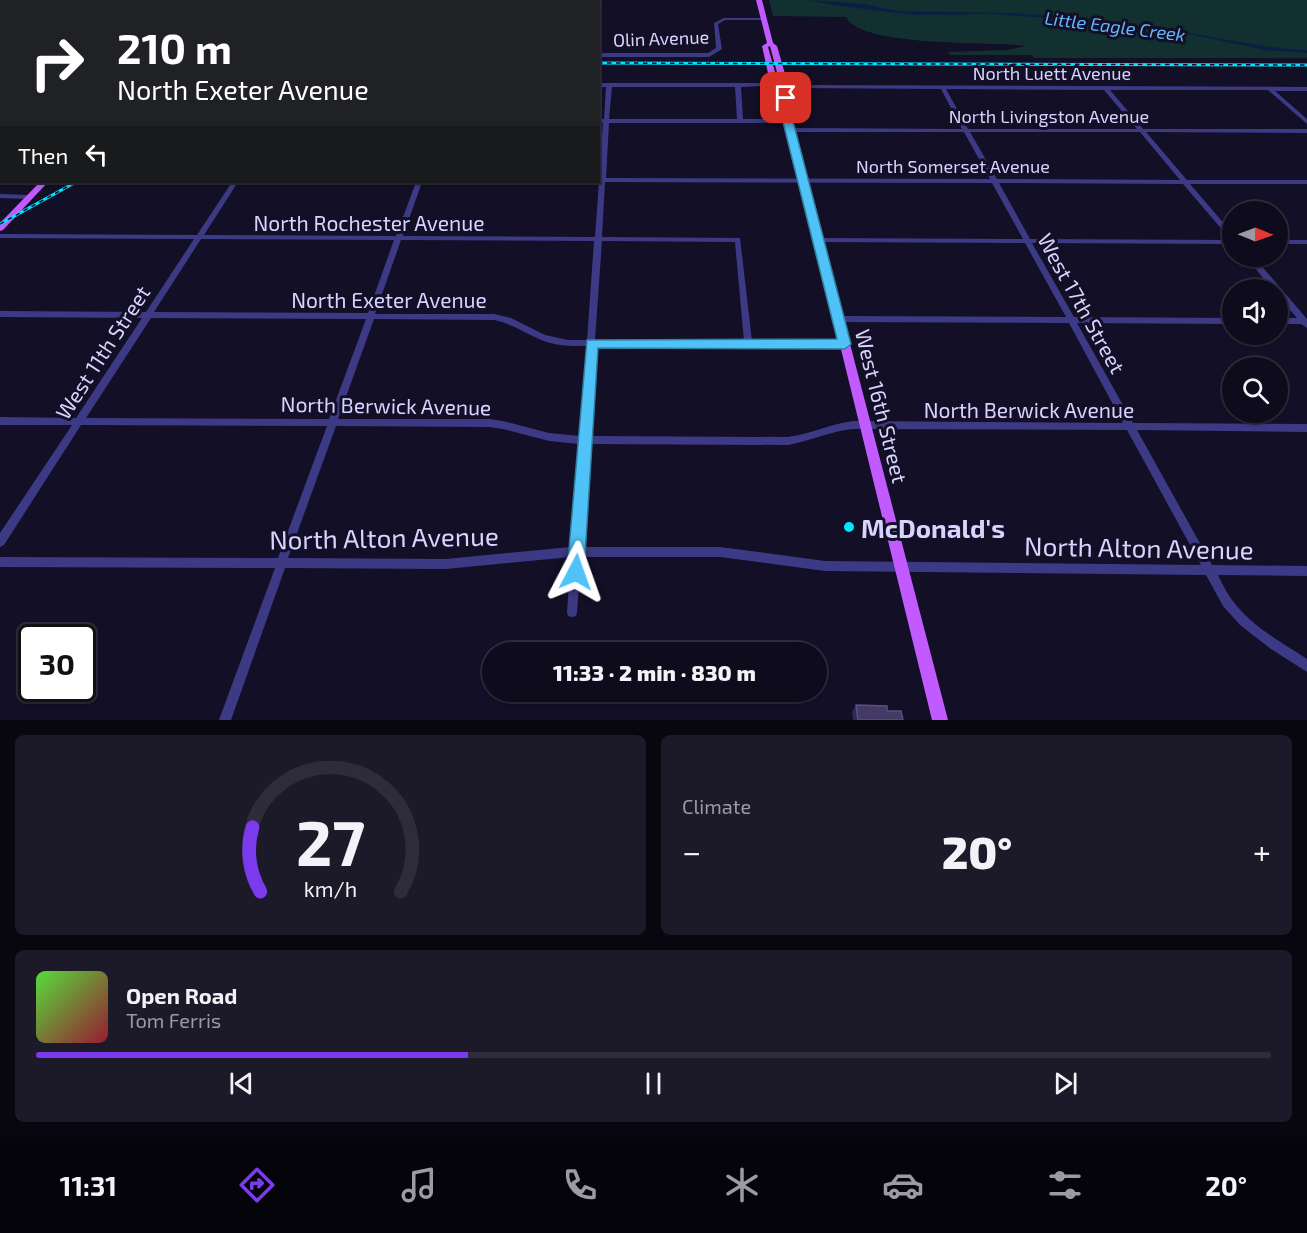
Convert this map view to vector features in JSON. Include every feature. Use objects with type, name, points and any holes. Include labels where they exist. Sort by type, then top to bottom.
[{"type":"main road","name":"West 16th Street","points":[[759,0],[770,44],[765,46],[777,96],[783,102],[790,126],[940,720]]},
{"type":"main road","points":[[0,228],[43,183]]},
{"type":"street","name":"Olin Avenue","points":[[600,55],[712,54],[719,49],[716,23],[724,19],[764,19]]},
{"type":"street","points":[[600,85],[762,85]]},
{"type":"street","points":[[572,612],[599,239],[603,121],[609,85]]},
{"type":"street","points":[[738,85],[741,102],[738,110],[740,121]]},
{"type":"street","name":"North Luett Avenue","points":[[796,87],[1307,89]]},
{"type":"street","name":"West 17th Street","points":[[943,88],[1227,602],[1241,619],[1260,635],[1307,666]]},
{"type":"street","points":[[1106,89],[1222,226]]},
{"type":"street","points":[[1270,89],[1307,122]]},
{"type":"street","name":"North Livingston Avenue","points":[[603,121],[740,121],[790,126],[967,131],[1307,131]]},
{"type":"street","name":"North Somerset Avenue","points":[[601,180],[1307,182]]},
{"type":"street","name":"West 11th Street","points":[[0,542],[234,183]]},
{"type":"street","points":[[225,720],[419,183]]},
{"type":"street","points":[[0,202],[3,196],[30,196]]},
{"type":"street","name":"North Rochester Avenue","points":[[0,236],[738,240],[748,344]]},
{"type":"street","points":[[819,240],[1222,240]]},
{"type":"street","points":[[1288,242],[1307,242]]},
{"type":"street","points":[[1258,267],[1268,279]]},
{"type":"street","points":[[1288,302],[1306,322]]},
{"type":"street","name":"North Exeter Avenue","points":[[0,315],[496,317],[508,320],[547,339],[568,343],[845,344]]},
{"type":"street","points":[[838,319],[1222,321]]},
{"type":"street","points":[[1288,321],[1306,322]]},
{"type":"street","name":"North Berwick Avenue","points":[[0,421],[494,424],[553,438],[584,440],[792,440],[808,438],[837,427],[865,426],[1307,428]]},
{"type":"street","name":"North Alton Avenue","points":[[0,562],[446,564],[577,552],[720,552],[825,566],[1307,571]]},
{"type":"green space","points":[[769,0],[1307,0],[1307,58],[1034,58],[1032,55],[951,55],[947,52],[1007,50],[1026,46],[929,41],[876,34],[857,27],[846,17],[773,16]]},
{"type":"water","points":[[809,0],[865,4],[897,11],[1008,13],[1079,17],[1265,46],[1307,50],[1307,53],[1265,50],[1188,34],[1077,20],[991,14],[914,15]]},
{"type":"building","points":[[856,705],[887,706],[887,711],[901,711],[903,720],[858,720]]},
{"type":"railway","points":[[600,63],[1307,65]]},
{"type":"railway","points":[[0,224],[74,183]]},
{"type":"place","name":"McDonald's","points":[[849,527]]},
{"type":"route","points":[[576,572],[591,343],[845,344],[783,102],[786,98]]},
{"type":"water label","name":"Little Eagle Creek","points":[[1115,26]]}]
